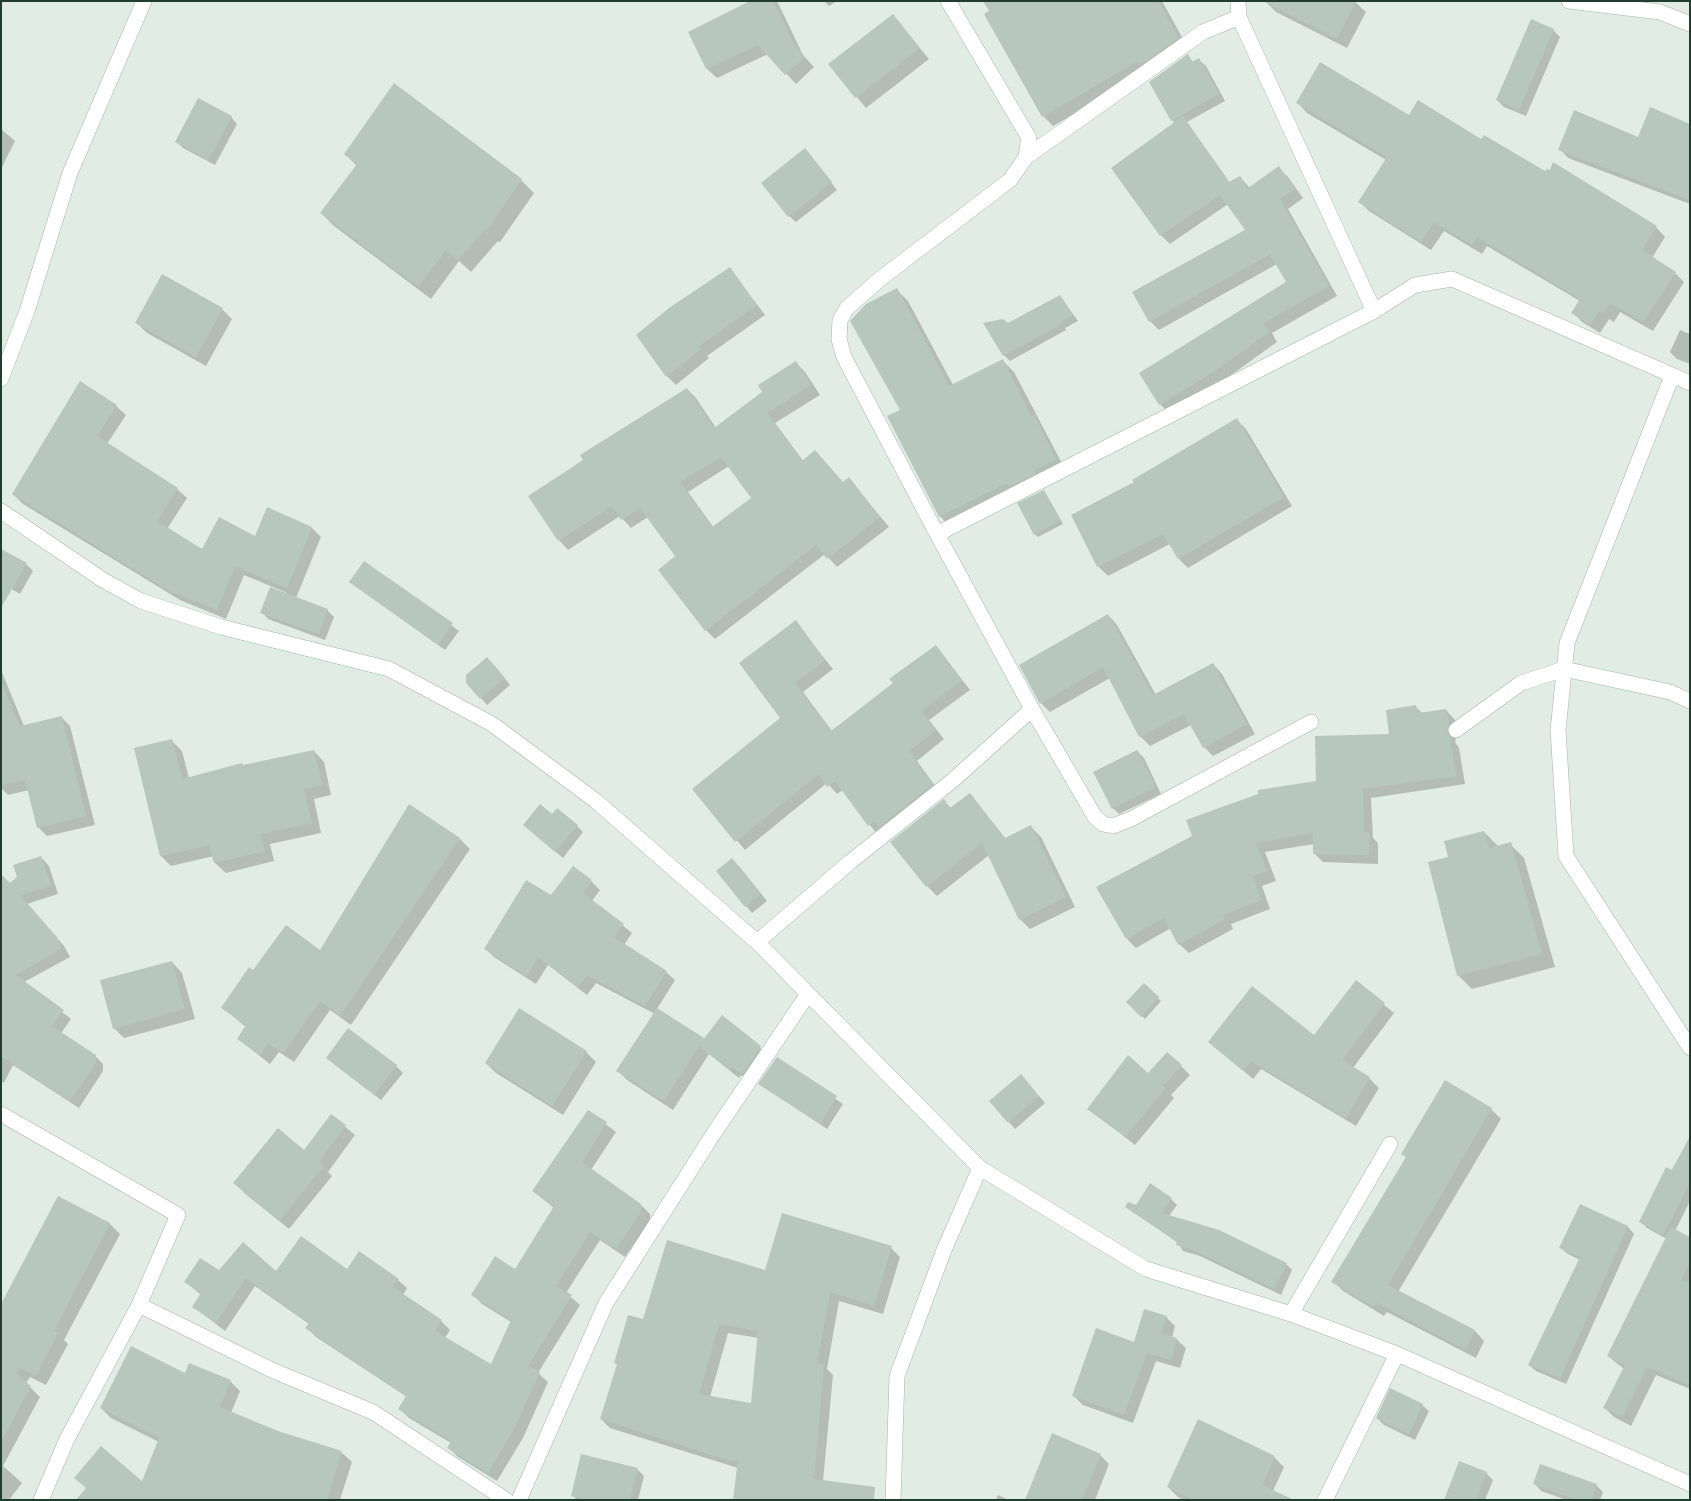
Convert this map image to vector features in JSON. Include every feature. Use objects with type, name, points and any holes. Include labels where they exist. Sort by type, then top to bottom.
[{"type":"street","points":[[1,379],[27,311],[70,174],[144,1]]},
{"type":"street","points":[[948,1],[1029,138],[1026,157]]},
{"type":"street","points":[[1238,1],[1239,17],[1374,311]]},
{"type":"street","points":[[1569,1],[1660,12],[1690,24]]},
{"type":"street","points":[[1239,17],[1203,32],[1026,157],[1010,180],[880,279],[847,308],[840,320],[839,339],[844,357],[937,534],[1032,709],[1094,817],[1102,824],[1113,826],[1130,819],[1311,722]]},
{"type":"street","points":[[937,534],[1374,311],[1415,285],[1452,279],[1690,383]]},
{"type":"street","points":[[1672,376],[1567,643],[1558,730],[1566,856],[1690,1048]]},
{"type":"street","points":[[1,511],[103,580],[141,601],[221,627],[389,669],[492,724],[596,801],[757,942],[980,1168],[1146,1269],[1291,1314],[1397,1354],[1690,1484]]},
{"type":"street","points":[[1456,730],[1521,683],[1564,669],[1670,692],[1690,701]]},
{"type":"street","points":[[757,942],[850,862],[952,781],[1032,709]]},
{"type":"street","points":[[519,1500],[606,1303],[712,1136],[808,994]]},
{"type":"street","points":[[1,1114],[178,1215],[139,1305],[67,1438],[41,1500]]},
{"type":"street","points":[[1291,1314],[1390,1144]]},
{"type":"street","points":[[893,1500],[896,1376],[944,1250],[980,1168]]},
{"type":"street","points":[[139,1305],[274,1371],[373,1412],[506,1500]]},
{"type":"street","points":[[1326,1500],[1397,1354]]},
{"type":"building","points":[[750,1],[773,1],[794,44],[805,57],[785,75],[758,45],[706,69],[688,32]]},
{"type":"building","points":[[983,1],[1158,1],[1179,38],[1140,65],[1138,61],[1042,117],[984,14],[989,11]]},
{"type":"building","points":[[1263,1],[1356,1],[1337,39]]},
{"type":"building","points":[[893,14],[920,48],[855,98],[828,64]]},
{"type":"building","points":[[1531,19],[1554,29],[1519,110],[1496,100]]},
{"type":"building","points":[[1188,54],[1192,62],[1199,58],[1219,94],[1171,121],[1149,82]]},
{"type":"building","points":[[1320,62],[1409,115],[1418,100],[1481,139],[1484,135],[1545,171],[1547,169],[1550,170],[1553,162],[1657,226],[1642,250],[1676,272],[1643,322],[1610,303],[1604,313],[1599,311],[1590,325],[1571,313],[1580,299],[1477,237],[1472,245],[1434,222],[1421,242],[1358,202],[1387,157],[1296,103]]},
{"type":"building","points":[[394,83],[522,179],[487,230],[485,229],[458,260],[446,250],[418,287],[320,213],[357,164],[344,154]]},
{"type":"building","points":[[198,98],[232,116],[208,160],[175,142]]},
{"type":"building","points":[[1650,107],[1690,124],[1690,200],[1558,150],[1574,110],[1638,137]]},
{"type":"building","points":[[1183,116],[1229,182],[1240,176],[1248,188],[1279,166],[1295,189],[1280,199],[1329,286],[1263,323],[1269,332],[1218,369],[1159,405],[1139,373],[1286,282],[1270,254],[1149,322],[1132,292],[1245,230],[1220,195],[1160,236],[1111,168]]},
{"type":"building","points":[[805,148],[832,182],[788,217],[761,183]]},
{"type":"building","points":[[730,267],[757,305],[699,346],[701,349],[666,377],[636,335],[669,308]]},
{"type":"building","points":[[162,274],[223,308],[196,357],[135,323]]},
{"type":"building","points":[[897,288],[949,386],[1003,359],[1031,416],[1034,415],[1056,459],[1034,470],[1036,473],[1009,487],[1007,483],[939,517],[887,416],[900,410],[850,321],[866,304]]},
{"type":"building","points":[[1060,295],[1073,315],[1060,322],[1062,324],[1003,356],[983,323],[1003,319],[1008,323]]},
{"type":"building","points":[[796,361],[811,385],[767,413],[802,461],[815,450],[843,482],[849,477],[880,517],[827,559],[816,545],[705,631],[658,570],[675,556],[640,508],[621,520],[612,506],[558,541],[528,496],[583,460],[580,455],[687,388],[714,428],[762,392],[758,385]],"holes":[[[721,457],[751,498],[712,527],[680,482]]]},
{"type":"building","points":[[80,381],[117,405],[97,436],[178,488],[157,521],[202,549],[219,517],[255,536],[267,507],[312,527],[287,588],[235,566],[217,610],[169,591],[12,494]]},
{"type":"building","points":[[1237,418],[1284,497],[1178,559],[1163,534],[1097,567],[1071,515],[1134,482],[1132,480]]},
{"type":"building","points":[[1044,490],[1061,520],[1034,535],[1017,503]]},
{"type":"building","points":[[1,549],[27,563],[1,608]]},
{"type":"building","points":[[364,561],[453,623],[438,645],[349,582]]},
{"type":"building","points":[[270,587],[328,609],[319,634],[260,613]]},
{"type":"building","points":[[1108,614],[1153,695],[1213,663],[1247,724],[1203,748],[1184,714],[1139,737],[1103,667],[1040,704],[1019,665]]},
{"type":"building","points":[[796,620],[825,660],[795,683],[831,731],[893,683],[889,679],[936,645],[962,680],[921,711],[936,730],[909,751],[933,784],[879,827],[874,821],[868,826],[835,781],[827,787],[819,774],[735,842],[692,789],[780,718],[739,663]]},
{"type":"building","points":[[487,657],[505,678],[480,699],[466,683],[466,675]]},
{"type":"building","points":[[1,682],[20,726],[62,716],[86,816],[37,828],[25,780],[1,785]]},
{"type":"building","points":[[1416,705],[1418,713],[1446,709],[1449,725],[1447,731],[1450,737],[1456,776],[1363,789],[1364,832],[1370,833],[1369,855],[1313,854],[1313,833],[1256,843],[1267,871],[1253,876],[1262,900],[1222,915],[1225,919],[1178,945],[1164,918],[1126,939],[1096,887],[1192,836],[1186,820],[1258,794],[1258,790],[1316,781],[1315,736],[1389,734],[1386,710]]},
{"type":"building","points":[[172,739],[182,779],[242,763],[243,765],[314,750],[322,785],[304,789],[312,823],[260,834],[265,851],[214,863],[209,845],[160,856],[134,748]]},
{"type":"building","points":[[1137,750],[1156,787],[1112,809],[1093,772]]},
{"type":"building","points":[[970,793],[1005,838],[1031,825],[1066,897],[1019,920],[982,843],[926,887],[890,842],[944,799],[950,808]]},
{"type":"building","points":[[409,804],[460,838],[340,1016],[320,1001],[283,1053],[268,1043],[260,1055],[237,1039],[246,1025],[221,1008],[249,967],[253,970],[286,925],[320,950]]},
{"type":"building","points":[[540,804],[552,814],[557,808],[578,825],[555,852],[523,825]]},
{"type":"building","points":[[1484,831],[1489,848],[1511,842],[1542,954],[1457,976],[1428,862],[1448,857],[1444,841]]},
{"type":"building","points":[[41,856],[51,886],[20,895],[56,936],[62,948],[16,975],[64,1010],[52,1026],[96,1055],[96,1063],[70,1101],[1,1056],[1,874],[10,883],[17,877],[13,865]]},
{"type":"building","points":[[732,858],[761,894],[745,907],[716,871]]},
{"type":"building","points":[[573,866],[592,880],[583,893],[624,924],[614,937],[667,971],[645,1006],[587,975],[578,987],[538,957],[527,976],[484,949],[526,880],[551,895]]},
{"type":"building","points":[[172,961],[185,1009],[113,1029],[100,980]]},
{"type":"building","points":[[1356,980],[1385,1003],[1342,1060],[1370,1077],[1346,1118],[1251,1061],[1243,1071],[1208,1042],[1252,986],[1314,1035]]},
{"type":"building","points":[[1144,983],[1159,997],[1141,1017],[1126,1002]]},
{"type":"building","points":[[519,1008],[587,1051],[552,1106],[485,1063]]},
{"type":"building","points":[[657,1008],[704,1038],[703,1040],[722,1015],[761,1046],[743,1074],[731,1067],[729,1069],[699,1046],[664,1101],[616,1071]]},
{"type":"building","points":[[348,1028],[397,1065],[374,1095],[326,1058]]},
{"type":"building","points":[[1167,1052],[1182,1065],[1163,1086],[1166,1088],[1125,1137],[1087,1109],[1128,1055],[1148,1073]]},
{"type":"building","points":[[777,1057],[837,1096],[820,1124],[758,1084]]},
{"type":"building","points":[[1021,1074],[1039,1096],[1008,1123],[989,1101]]},
{"type":"building","points":[[1445,1080],[1492,1108],[1388,1285],[1475,1330],[1466,1350],[1377,1303],[1374,1307],[1331,1282],[1406,1157],[1401,1154]]},
{"type":"building","points":[[588,1110],[607,1122],[582,1162],[641,1204],[641,1212],[616,1249],[590,1232],[556,1286],[572,1295],[528,1366],[540,1372],[514,1429],[488,1473],[447,1448],[451,1441],[398,1409],[406,1396],[305,1328],[309,1323],[246,1278],[216,1323],[192,1307],[201,1293],[184,1282],[200,1258],[219,1270],[243,1242],[276,1271],[301,1236],[347,1269],[359,1251],[399,1279],[393,1287],[442,1320],[435,1331],[491,1364],[511,1320],[471,1295],[495,1256],[515,1269],[554,1206],[532,1191]]},
{"type":"building","points":[[331,1114],[346,1125],[319,1162],[324,1166],[279,1221],[233,1183],[278,1128],[304,1150]]},
{"type":"building","points":[[1690,1136],[1690,1182],[1663,1235],[1639,1222],[1666,1167],[1672,1170]]},
{"type":"building","points":[[1150,1183],[1172,1198],[1162,1213],[1219,1230],[1287,1263],[1274,1289],[1193,1250],[1176,1245],[1177,1242],[1125,1207],[1128,1202],[1136,1205]]},
{"type":"building","points":[[58,1196],[110,1223],[54,1331],[58,1333],[36,1376],[20,1368],[16,1373],[31,1386],[1,1442],[1,1304]]},
{"type":"building","points":[[1580,1204],[1628,1226],[1560,1378],[1528,1365],[1580,1257],[1559,1248]]},
{"type":"building","points":[[782,1213],[892,1246],[874,1306],[830,1292],[817,1363],[824,1364],[814,1479],[875,1487],[874,1500],[733,1500],[738,1459],[731,1461],[600,1419],[617,1364],[614,1363],[628,1315],[643,1319],[667,1240],[765,1270]],"holes":[[[719,1324],[758,1331],[751,1403],[699,1394]]]},
{"type":"building","points":[[1671,1227],[1690,1237],[1690,1262],[1681,1280],[1690,1283],[1690,1385],[1647,1367],[1622,1417],[1603,1408],[1625,1365],[1607,1356]]},
{"type":"building","points":[[1144,1309],[1167,1316],[1161,1333],[1177,1338],[1171,1360],[1147,1353],[1124,1415],[1072,1396],[1096,1328],[1134,1342]]},
{"type":"building","points":[[131,1346],[185,1373],[189,1363],[231,1380],[220,1407],[278,1431],[342,1451],[327,1500],[76,1500],[86,1488],[74,1478],[101,1446],[142,1481],[159,1438],[100,1408]]},
{"type":"building","points":[[1390,1388],[1423,1404],[1409,1434],[1376,1418]]},
{"type":"building","points":[[1198,1419],[1275,1456],[1262,1485],[1294,1500],[1193,1500],[1167,1487]]},
{"type":"building","points":[[1052,1433],[1101,1454],[1082,1500],[1025,1500]]},
{"type":"building","points":[[581,1454],[638,1468],[630,1500],[587,1500],[571,1496]]},
{"type":"building","points":[[1459,1461],[1487,1472],[1476,1500],[1444,1500]]},
{"type":"building","points":[[1540,1464],[1597,1484],[1592,1500],[1577,1500],[1533,1484]]}]
